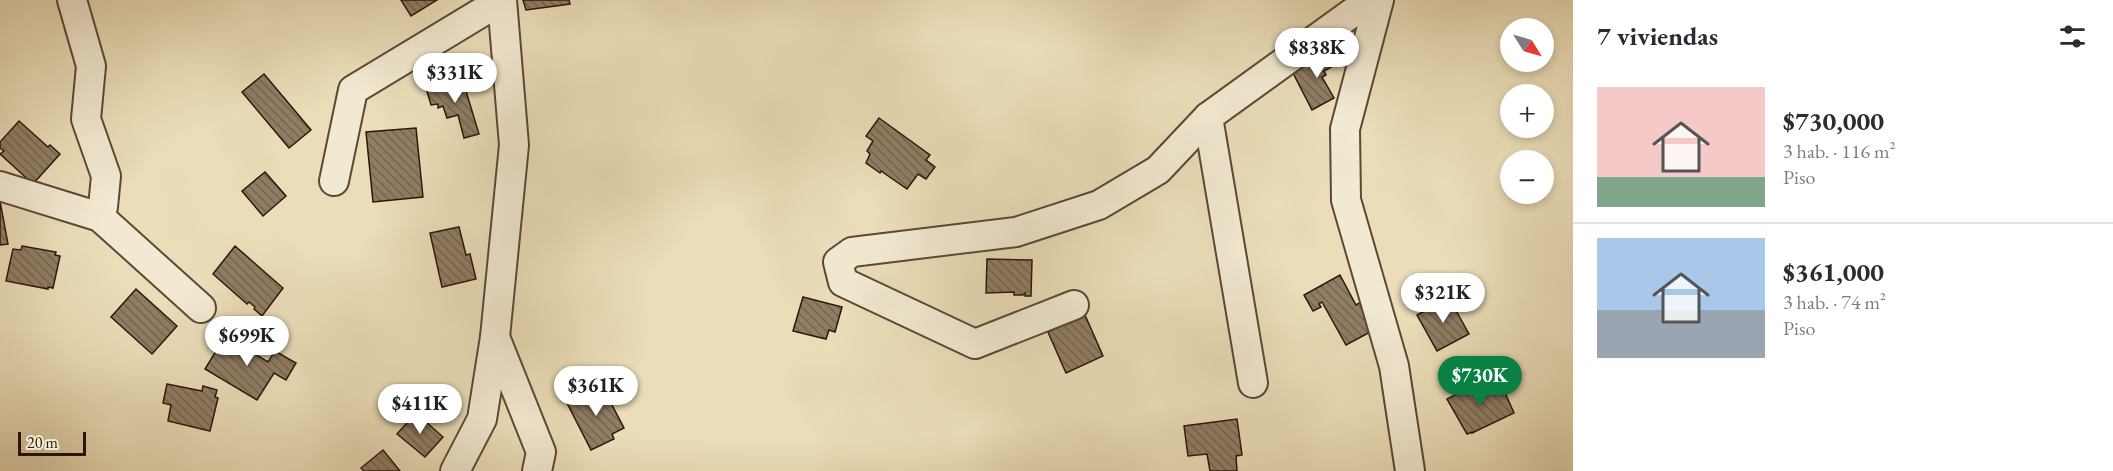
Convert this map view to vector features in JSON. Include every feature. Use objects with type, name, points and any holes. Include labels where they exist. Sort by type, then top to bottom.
[{"type":"street","points":[[72,0],[91,66],[86,119],[106,176],[100,217]]},
{"type":"street","points":[[334,181],[353,90],[502,0],[514,145],[495,337],[482,419],[455,471]]},
{"type":"street","points":[[1074,305],[975,344],[843,282],[838,262],[852,252],[1016,232],[1099,205],[1158,170],[1208,117],[1370,0]]},
{"type":"street","points":[[1379,0],[1345,129],[1346,200],[1394,366],[1410,471]]},
{"type":"street","points":[[1208,117],[1253,383]]},
{"type":"street","points":[[0,186],[100,217],[201,308]]},
{"type":"street","points":[[495,337],[541,452],[537,471]]},
{"type":"building","points":[[401,0],[437,0],[411,16]]},
{"type":"building","points":[[523,0],[569,0],[570,4],[526,10]]},
{"type":"building","points":[[1336,48],[1342,61],[1324,71],[1326,75],[1322,77],[1334,98],[1312,110],[1292,71]]},
{"type":"building","points":[[264,74],[311,130],[289,148],[242,92]]},
{"type":"building","points":[[462,78],[479,134],[464,138],[458,115],[447,118],[443,106],[438,108],[438,104],[431,105],[426,88]]},
{"type":"building","points":[[879,118],[930,155],[926,160],[935,167],[926,179],[918,174],[907,189],[866,163],[870,154],[867,151],[873,141],[866,136]]},
{"type":"building","points":[[19,121],[48,147],[50,145],[60,154],[33,184],[0,154],[4,151],[0,148],[0,142]]},
{"type":"building","points":[[416,128],[423,197],[373,202],[366,132]]},
{"type":"building","points":[[265,172],[286,196],[263,216],[242,191]]},
{"type":"building","points":[[0,201],[8,244],[0,245]]},
{"type":"building","points":[[459,227],[466,255],[470,254],[476,279],[442,287],[430,233]]},
{"type":"building","points":[[22,246],[56,252],[55,255],[60,256],[53,288],[6,281],[13,249],[21,250]]},
{"type":"building","points":[[235,246],[283,288],[262,316],[254,309],[255,307],[249,302],[247,304],[213,274]]},
{"type":"building","points":[[987,259],[1032,260],[1031,296],[1025,296],[1025,293],[1014,295],[1014,292],[986,293]]},
{"type":"building","points":[[1340,275],[1356,305],[1361,302],[1376,329],[1346,345],[1322,302],[1319,304],[1321,307],[1313,311],[1304,295]]},
{"type":"building","points":[[136,289],[177,326],[152,354],[111,317]]},
{"type":"building","points":[[803,297],[842,307],[835,332],[829,330],[826,339],[793,331]]},
{"type":"building","points":[[1449,298],[1469,334],[1437,351],[1417,315]]},
{"type":"building","points":[[1085,315],[1103,356],[1066,373],[1048,332]]},
{"type":"building","points":[[227,333],[234,337],[232,340],[268,362],[275,351],[296,363],[286,380],[274,373],[257,400],[205,369]]},
{"type":"building","points":[[1483,381],[1489,392],[1502,386],[1514,413],[1467,434],[1447,399]]},
{"type":"building","points":[[167,384],[202,391],[203,386],[217,390],[215,397],[218,398],[210,431],[168,421],[171,405],[163,403]]},
{"type":"building","points":[[602,386],[624,428],[612,434],[614,439],[591,450],[567,403]]},
{"type":"building","points":[[416,413],[443,437],[425,457],[397,434]]},
{"type":"building","points":[[1237,419],[1242,455],[1236,456],[1237,471],[1210,471],[1207,454],[1188,456],[1184,426]]},
{"type":"building","points":[[383,450],[400,471],[364,471],[361,468]]}]
